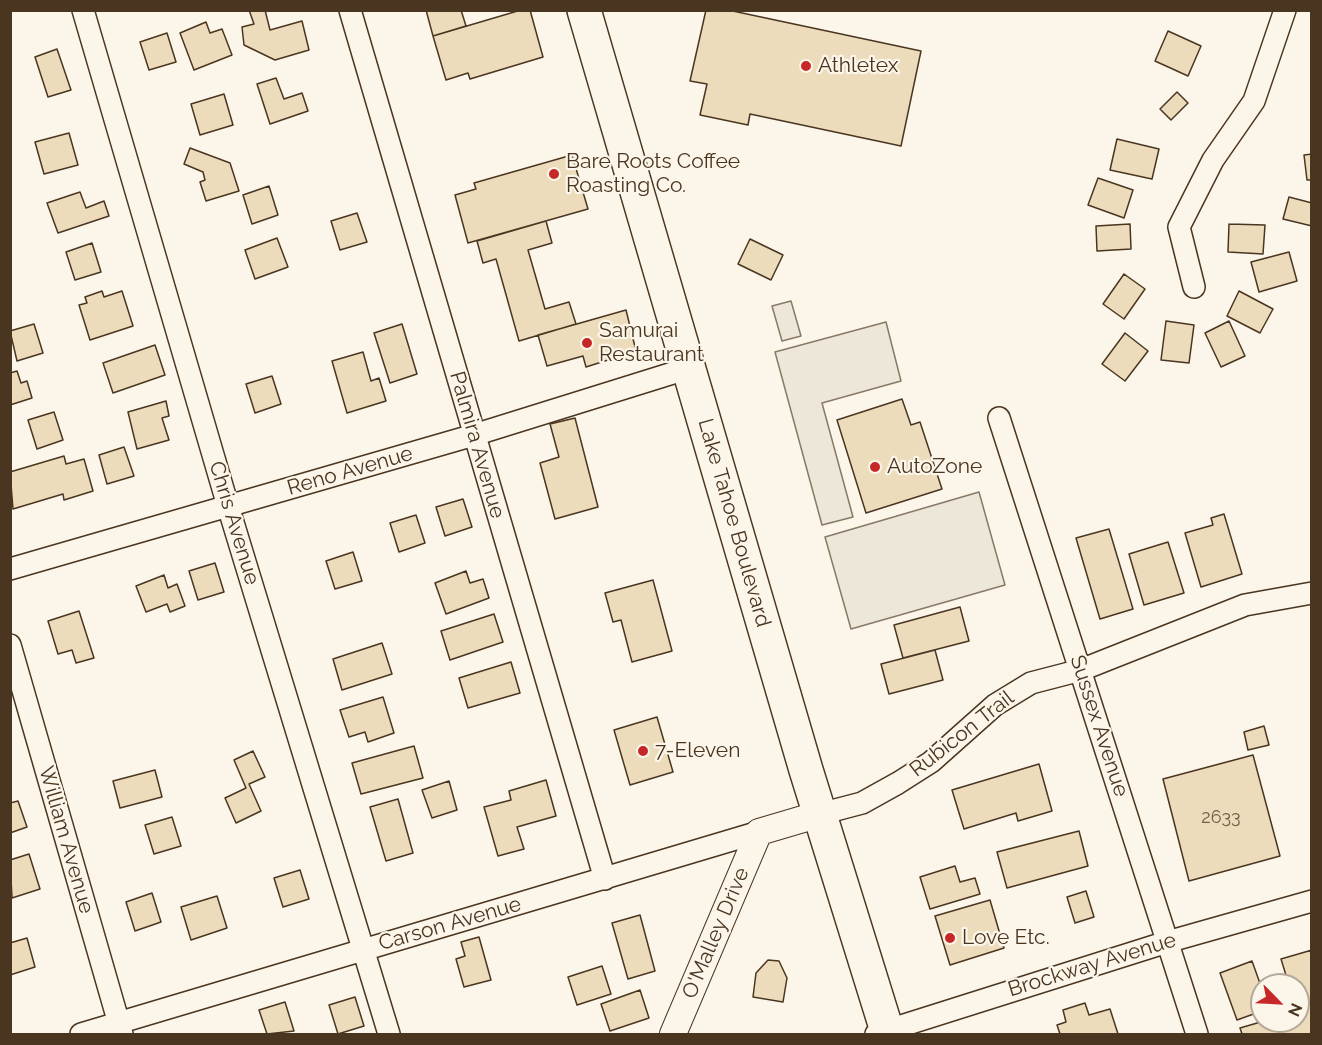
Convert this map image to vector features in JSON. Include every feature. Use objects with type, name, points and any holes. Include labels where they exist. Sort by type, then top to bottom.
[{"type":"highway","name":"Lake Tahoe Boulevard","points":[[584,10],[882,1033]]},
{"type":"street","name":"Chris Avenue","points":[[83,10],[228,506],[389,1035]]},
{"type":"street","name":"Palmira Avenue","points":[[350,10],[605,879]]},
{"type":"street","points":[[1194,287],[1179,227],[1213,160],[1254,101],[1285,10]]},
{"type":"street","name":"Reno Avenue","points":[[10,569],[474,435],[689,368]]},
{"type":"street","name":"Sussex Avenue","points":[[999,418],[1197,1035]]},
{"type":"street","name":"Rubicon Trail","points":[[820,814],[862,802],[898,783],[931,762],[995,705],[1031,683],[1081,670],[1245,605],[1311,593]]},
{"type":"street","name":"William Avenue","points":[[10,645],[120,1029]]},
{"type":"street","name":"Carson Avenue","points":[[81,1035],[120,1029],[364,950],[820,814]]},
{"type":"street","name":"O'Malley Drive","points":[[673,1035],[759,832]]},
{"type":"street","name":"Brockway Avenue","points":[[882,1033],[1167,942],[1311,901]]},
{"type":"shaded area","points":[[791,301],[801,336],[782,341],[772,306]]},
{"type":"shaded area","points":[[886,322],[901,381],[822,403],[853,517],[822,525],[775,352]]},
{"type":"shaded area","points":[[979,492],[1005,585],[851,629],[825,537]]},
{"type":"building","points":[[249,10],[265,10],[270,30],[302,21],[309,50],[275,60],[244,45],[242,27],[254,24]]},
{"type":"building","points":[[426,10],[461,10],[466,26],[433,36]]},
{"type":"building","points":[[521,10],[530,10],[543,57],[470,79],[468,73],[446,80],[433,36]]},
{"type":"building","name":"Athletex","points":[[706,10],[728,10],[921,51],[901,146],[750,114],[748,125],[700,115],[707,84],[690,81]]},
{"type":"building","points":[[206,22],[210,33],[222,29],[232,55],[194,70],[180,33]]},
{"type":"building","points":[[1168,31],[1201,46],[1188,76],[1155,61]]},
{"type":"building","points":[[167,33],[176,62],[149,70],[140,42]]},
{"type":"building","points":[[57,49],[71,90],[48,97],[35,57]]},
{"type":"building","points":[[276,78],[284,99],[302,93],[308,111],[270,124],[257,84]]},
{"type":"building","points":[[1177,92],[1188,103],[1171,120],[1160,109]]},
{"type":"building","points":[[224,94],[233,125],[200,135],[191,104]]},
{"type":"building","points":[[69,133],[78,165],[44,174],[35,142]]},
{"type":"building","points":[[1117,139],[1159,149],[1152,179],[1110,170]]},
{"type":"building","points":[[190,148],[230,163],[239,191],[206,201],[200,182],[205,180],[203,172],[184,164]]},
{"type":"building","points":[[1312,154],[1312,180],[1307,180],[1304,155]]},
{"type":"building","points":[[572,155],[588,209],[468,243],[455,195],[476,189],[474,183]]},
{"type":"building","points":[[1098,178],[1133,190],[1124,218],[1088,205]]},
{"type":"building","points":[[269,186],[278,215],[252,224],[243,195]]},
{"type":"building","points":[[80,192],[86,208],[104,201],[109,216],[58,233],[47,203]]},
{"type":"building","points":[[1289,197],[1312,203],[1312,226],[1283,219]]},
{"type":"building","points":[[357,213],[367,242],[340,250],[331,221]]},
{"type":"building","points":[[546,221],[552,243],[528,250],[545,309],[569,302],[576,324],[519,341],[496,259],[483,263],[477,241]]},
{"type":"building","points":[[1130,224],[1131,249],[1097,251],[1096,226]]},
{"type":"building","points":[[1229,224],[1265,225],[1263,254],[1228,252]]},
{"type":"building","points":[[277,238],[288,267],[255,279],[245,250]]},
{"type":"building","points":[[750,239],[783,255],[771,280],[738,264]]},
{"type":"building","points":[[92,243],[101,272],[75,280],[66,252]]},
{"type":"building","points":[[1289,252],[1297,281],[1259,292],[1251,262]]},
{"type":"building","points":[[1124,274],[1145,289],[1124,319],[1103,304]]},
{"type":"building","points":[[102,291],[104,297],[122,291],[133,326],[90,340],[79,305],[87,303],[85,297]]},
{"type":"building","points":[[1239,291],[1273,309],[1260,333],[1227,316]]},
{"type":"building","name":"Samurai Restaurant","points":[[626,310],[636,351],[586,367],[583,356],[547,366],[538,335]]},
{"type":"building","points":[[1166,321],[1194,325],[1189,363],[1161,360]]},
{"type":"building","points":[[1229,321],[1245,356],[1221,367],[1205,333]]},
{"type":"building","points":[[34,324],[43,353],[17,361],[10,331]]},
{"type":"building","points":[[402,324],[417,374],[390,383],[374,333]]},
{"type":"building","points":[[1125,333],[1148,351],[1125,381],[1102,364]]},
{"type":"building","points":[[155,345],[165,375],[113,393],[103,363]]},
{"type":"building","points":[[363,352],[371,381],[379,378],[386,401],[347,413],[332,361]]},
{"type":"building","points":[[17,371],[21,383],[27,381],[32,398],[10,405],[10,373]]},
{"type":"building","points":[[272,376],[281,404],[255,413],[246,384]]},
{"type":"building","points":[[902,399],[911,425],[920,422],[942,489],[866,513],[837,420]]},
{"type":"building","points":[[166,401],[169,416],[162,418],[169,440],[137,449],[128,412]]},
{"type":"building","points":[[54,412],[63,440],[37,449],[28,420]]},
{"type":"building","points":[[575,418],[598,507],[555,519],[540,463],[559,457],[550,424]]},
{"type":"building","points":[[124,447],[134,476],[107,484],[99,455]]},
{"type":"building","points":[[64,456],[66,464],[84,459],[93,491],[64,500],[63,494],[13,509],[10,472]]},
{"type":"building","points":[[463,499],[472,527],[445,536],[436,507]]},
{"type":"building","points":[[1224,514],[1242,574],[1201,587],[1185,533],[1213,525],[1211,518]]},
{"type":"building","points":[[416,515],[425,543],[399,552],[390,523]]},
{"type":"building","points":[[1109,529],[1133,609],[1100,619],[1076,538]]},
{"type":"building","points":[[1168,542],[1184,593],[1144,605],[1129,554]]},
{"type":"building","points":[[353,552],[362,581],[335,589],[326,561]]},
{"type":"building","points":[[215,563],[224,592],[198,600],[189,571]]},
{"type":"building","points":[[466,571],[470,583],[483,579],[489,598],[446,614],[435,583]]},
{"type":"building","points":[[164,575],[168,588],[177,584],[185,606],[170,612],[167,604],[146,612],[136,586]]},
{"type":"building","points":[[653,580],[672,651],[632,662],[621,620],[613,622],[605,593]]},
{"type":"building","points":[[960,607],[969,641],[903,658],[894,625]]},
{"type":"building","points":[[79,611],[94,658],[76,663],[72,650],[58,654],[48,621]]},
{"type":"building","points":[[494,614],[503,642],[450,660],[441,631]]},
{"type":"building","points":[[382,643],[392,674],[342,690],[333,659]]},
{"type":"building","points":[[935,650],[943,680],[889,694],[881,664]]},
{"type":"building","points":[[511,662],[520,693],[468,708],[459,678]]},
{"type":"building","points":[[383,697],[394,733],[368,742],[365,732],[349,737],[340,710]]},
{"type":"building","name":"7-Eleven","points":[[657,717],[673,772],[630,785],[614,730]]},
{"type":"building","points":[[1264,726],[1269,745],[1248,750],[1244,732]]},
{"type":"building","points":[[414,746],[423,778],[361,794],[352,763]]},
{"type":"building","points":[[253,751],[265,777],[249,784],[261,811],[236,823],[225,798],[246,788],[234,760]]},
{"type":"building","points":[[1253,755],[1280,856],[1189,881],[1163,779]]},
{"type":"building","points":[[1039,764],[1052,811],[1018,821],[1016,813],[964,829],[952,790]]},
{"type":"building","points":[[155,770],[162,797],[120,808],[113,781]]},
{"type":"building","points":[[546,780],[556,816],[517,827],[524,849],[498,856],[484,807],[511,800],[509,791]]},
{"type":"building","points":[[449,781],[457,810],[432,818],[422,790]]},
{"type":"building","points":[[398,799],[413,853],[386,861],[370,807]]},
{"type":"building","points":[[18,801],[27,827],[10,833],[10,803]]},
{"type":"building","points":[[172,817],[181,846],[154,854],[145,825]]},
{"type":"building","points":[[1079,831],[1088,866],[1007,888],[997,852]]},
{"type":"building","points":[[29,854],[40,889],[12,898],[10,860]]},
{"type":"building","points":[[955,866],[960,882],[975,878],[980,894],[930,909],[920,877]]},
{"type":"building","points":[[300,870],[309,899],[283,907],[274,878]]},
{"type":"building","points":[[1086,891],[1094,917],[1075,923],[1067,897]]},
{"type":"building","points":[[152,893],[161,922],[135,931],[126,902]]},
{"type":"building","points":[[217,896],[227,928],[191,940],[181,907]]},
{"type":"building","points":[[990,900],[1004,948],[950,965],[935,916]]},
{"type":"building","points":[[640,915],[655,971],[628,979],[612,923]]},
{"type":"building","points":[[479,937],[491,980],[464,987],[456,959],[465,956],[461,942]]},
{"type":"building","points":[[27,938],[35,967],[10,975],[10,943]]},
{"type":"building","points":[[1312,950],[1312,1034],[1242,1034],[1240,1028],[1250,1025],[1250,1033],[1310,1033],[1310,973],[1285,973],[1281,959]]},
{"type":"building","points":[[768,960],[779,961],[787,978],[783,1002],[753,997],[756,973]]},
{"type":"building","points":[[1252,961],[1256,973],[1250,973],[1250,1015],[1237,1020],[1220,973]]},
{"type":"building","points":[[602,966],[611,994],[577,1005],[568,977]]},
{"type":"building","points":[[640,990],[649,1018],[610,1031],[601,1004]]},
{"type":"building","points":[[355,997],[364,1026],[338,1034],[329,1005]]},
{"type":"building","points":[[285,1002],[294,1031],[267,1034],[259,1010]]},
{"type":"building","points":[[1085,1003],[1089,1015],[1110,1009],[1118,1034],[1060,1034],[1057,1025],[1066,1022],[1063,1010]]},
{"type":"place","name":"Athletex","points":[[806,66]]},
{"type":"place","name":"Bare Roots Coffee Roasting Co.","points":[[554,174]]},
{"type":"place","name":"Samurai Restaurant","points":[[587,343]]},
{"type":"place","name":"AutoZone","points":[[875,467]]},
{"type":"place","name":"7-Eleven","points":[[643,751]]},
{"type":"place","name":"Love Etc.","points":[[950,938]]}]
